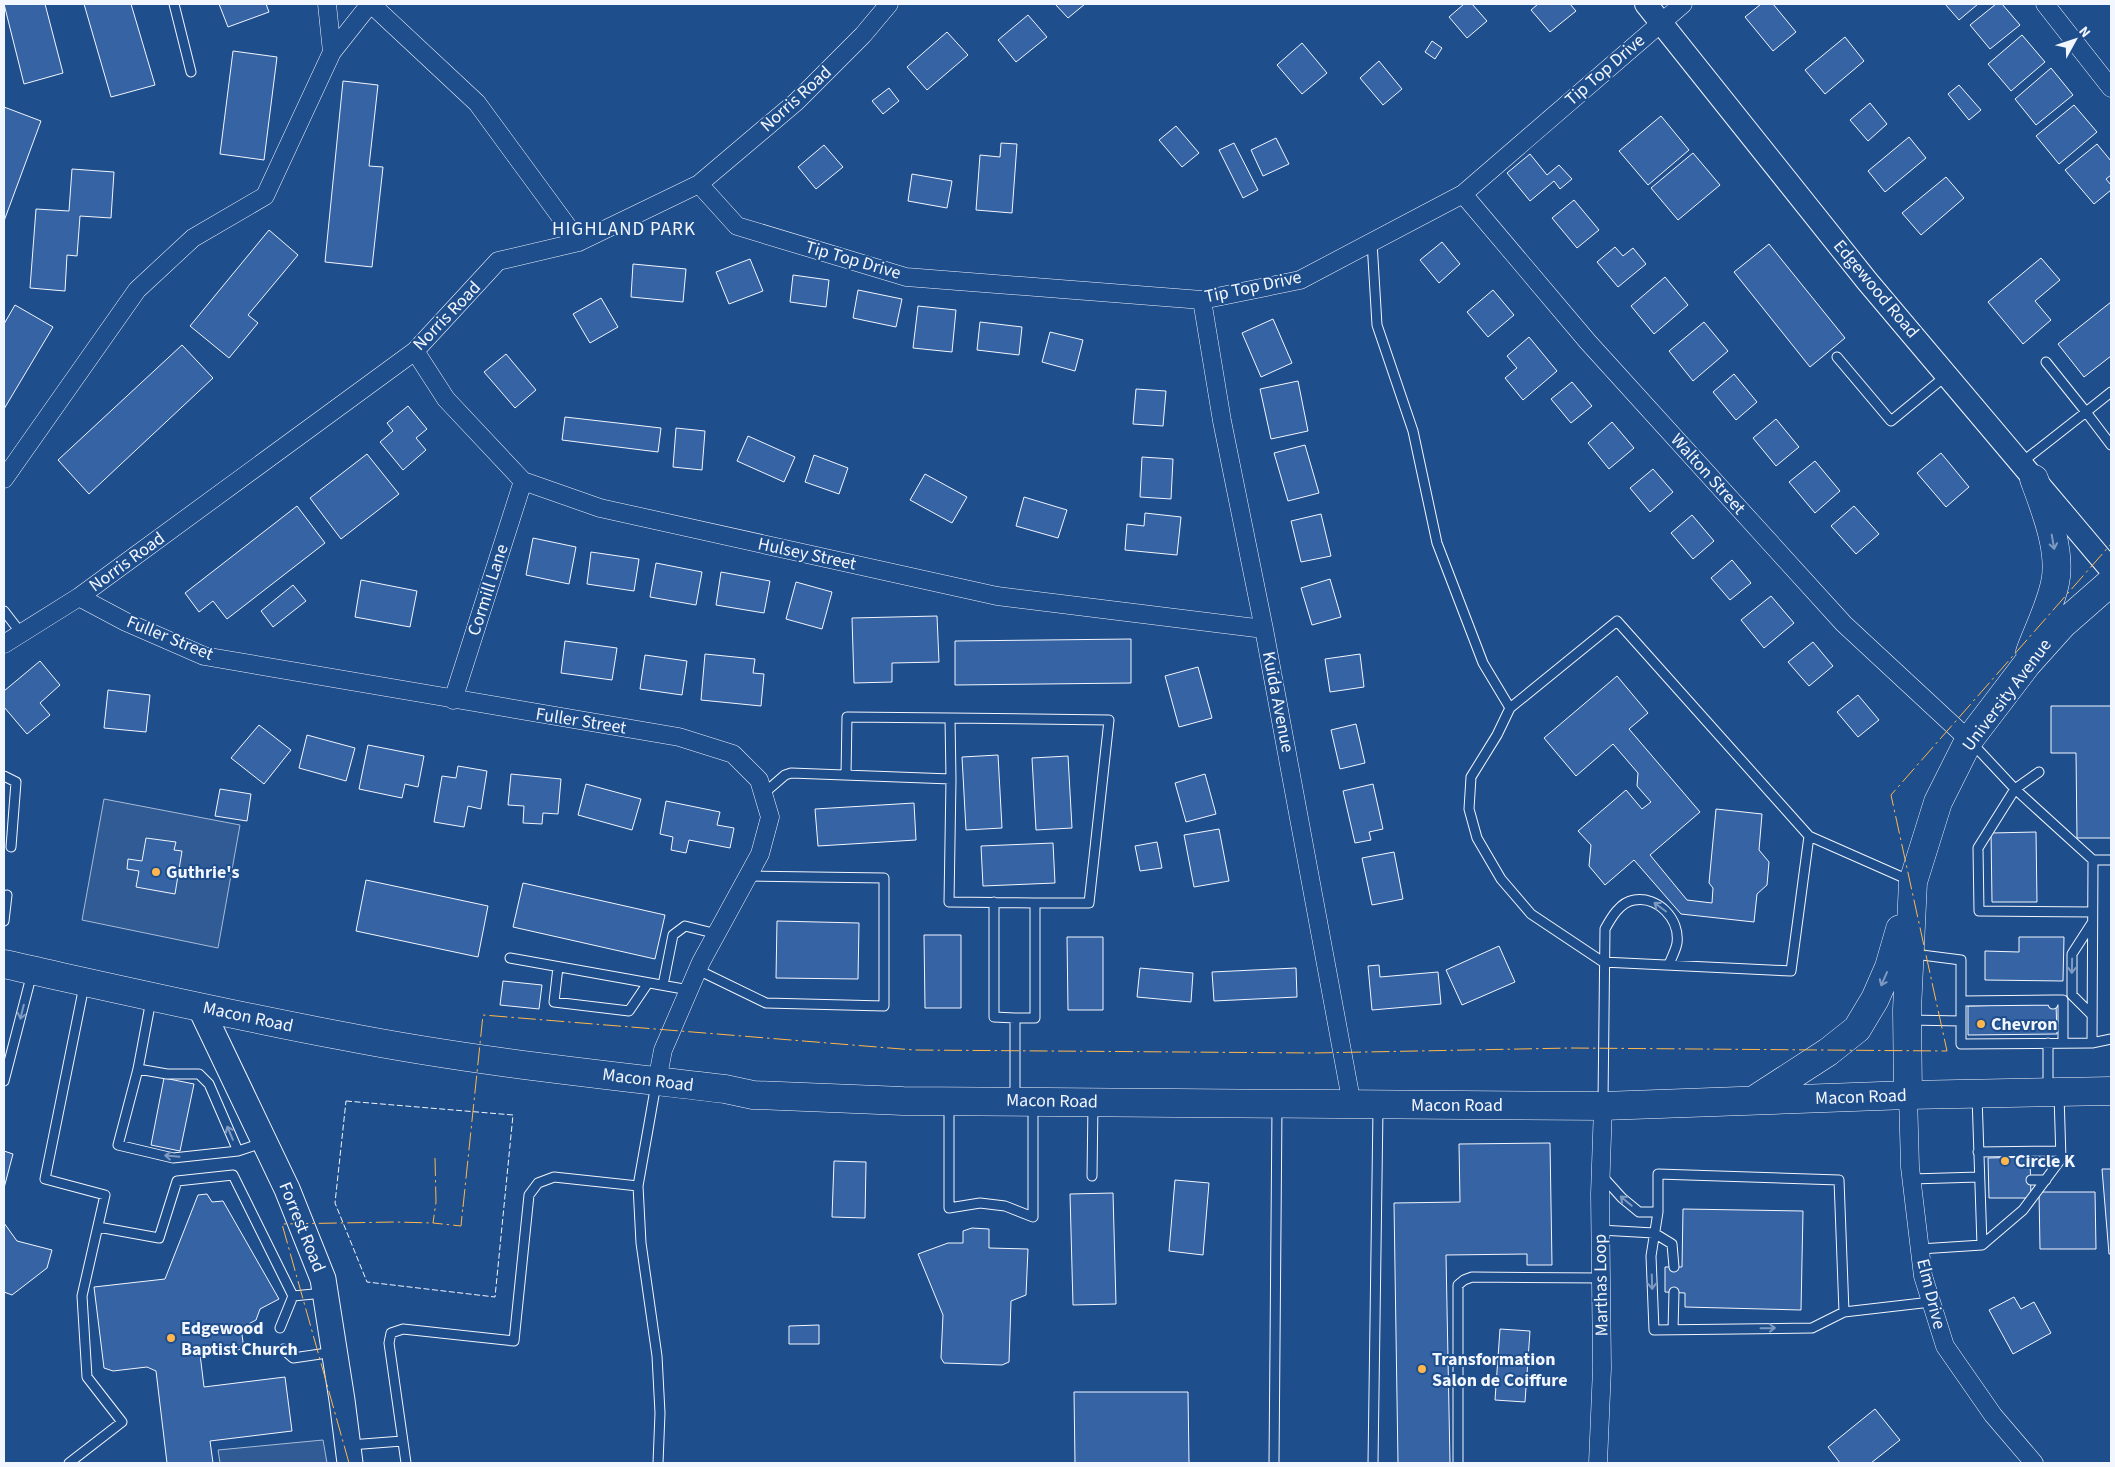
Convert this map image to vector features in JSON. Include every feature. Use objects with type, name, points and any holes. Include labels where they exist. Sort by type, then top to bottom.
[{"type":"main road","points":[[2027,664],[2055,582],[2055,549],[2050,524],[2028,471]]},
{"type":"main road","name":"University Avenue","points":[[1908,1095],[1907,1020],[1914,882],[1938,802],[1969,740],[2027,664],[2063,624],[2111,582]]},
{"type":"main road","points":[[1753,1101],[1828,1052],[1857,1029],[1875,999],[1889,967],[1914,882]]},
{"type":"main road","name":"Macon Road","points":[[4,964],[151,997],[344,1036],[484,1060],[753,1095],[904,1101],[1603,1106],[1908,1095],[2111,1091]]},
{"type":"main road","name":"Forrest Road","points":[[200,1007],[288,1190],[322,1279],[348,1454]]},
{"type":"street","points":[[327,4],[332,52]]},
{"type":"street","points":[[4,479],[138,290],[193,238],[265,196],[332,52],[370,4],[477,103],[579,242]]},
{"type":"street","name":"Norris Road","points":[[4,644],[79,597],[415,351],[498,261],[579,242],[699,184],[796,102],[863,36],[889,4]]},
{"type":"street","name":"Edgewood Road","points":[[1646,4],[1867,281],[2111,570]]},
{"type":"street","name":"Tip Top Drive","points":[[699,184],[738,226],[906,277],[1202,300],[1300,280],[1463,194],[1661,21],[1683,4]]},
{"type":"street","points":[[2045,4],[2111,88]]},
{"type":"street","name":"Walton Street","points":[[1463,194],[1588,342],[1844,624],[1969,740]]},
{"type":"street","name":"Kuida Avenue","points":[[1202,300],[1222,421],[1264,629],[1365,1105]]},
{"type":"street","name":"Hulsey Street","points":[[415,351],[446,400],[523,481],[600,508],[997,596],[1264,629]]},
{"type":"street","name":"Cormill Lane","points":[[453,700],[523,481]]},
{"type":"street","name":"Fuller Street","points":[[79,597],[126,622],[204,656],[453,700],[680,737],[733,754],[759,780],[770,817],[760,854],[698,970],[663,1050],[657,1081]]},
{"type":"street","name":"Elm Drive","points":[[1908,1095],[1912,1179],[1923,1276],[1945,1346],[1992,1416],[2034,1463]]},
{"type":"street","name":"Marthas Loop","points":[[1598,1463],[1602,1368],[1600,1230],[1603,1106]]},
{"type":"lane","points":[[174,4],[191,72]]},
{"type":"lane","points":[[1372,242],[1377,325],[1412,431],[1437,543],[1483,663],[1510,708]]},
{"type":"lane","points":[[1837,357],[1891,421],[1947,375]]},
{"type":"lane","points":[[2046,362],[2111,445]]},
{"type":"lane","points":[[2028,471],[2086,412],[2111,392]]},
{"type":"lane","points":[[4,611],[21,633]]},
{"type":"lane","points":[[1809,836],[1791,971],[1603,962],[1531,914],[1501,879],[1477,838],[1468,809],[1471,777],[1497,736],[1510,708],[1617,620],[1809,836],[1914,882]]},
{"type":"lane","points":[[846,775],[847,718],[950,718],[1109,720],[1089,903],[949,902],[950,718]]},
{"type":"lane","points":[[1969,740],[2015,789],[2093,860],[2111,860]]},
{"type":"lane","points":[[2040,772],[2015,789],[1978,848],[1979,911],[2092,912]]},
{"type":"lane","points":[[763,794],[785,774],[791,773],[951,779]]},
{"type":"lane","points":[[4,776],[16,782],[11,847]]},
{"type":"lane","points":[[2092,1043],[2093,860]]},
{"type":"lane","points":[[698,970],[766,1003],[884,1006],[884,878],[748,876]]},
{"type":"lane","points":[[4,921],[7,895]]},
{"type":"lane","points":[[1603,1106],[1603,962],[1605,929],[1615,912],[1633,900],[1656,902],[1674,919],[1677,943],[1669,965]]},
{"type":"lane","points":[[994,902],[994,1017],[1015,1018],[1035,1018],[1036,903]]},
{"type":"lane","points":[[2092,922],[2072,954],[2072,995],[2092,1015]]},
{"type":"lane","points":[[663,985],[673,935],[685,926],[717,934]]},
{"type":"lane","points":[[1910,953],[1962,960],[1961,1044],[1976,1039],[2031,1039],[2063,1043],[2092,1043],[2111,1039]]},
{"type":"lane","points":[[510,958],[689,990]]},
{"type":"lane","points":[[558,966],[554,1002],[628,1011],[648,983]]},
{"type":"lane","points":[[4,1081],[8,1053],[32,970]]},
{"type":"lane","points":[[70,1463],[122,1422],[87,1377],[82,1296],[106,1195],[45,1179],[85,982]]},
{"type":"lane","points":[[151,997],[138,1069],[118,1145],[173,1158],[238,1151],[265,1142]]},
{"type":"lane","points":[[1962,1001],[1976,1004],[2053,1002],[2063,1000],[2063,1043]]},
{"type":"lane","points":[[949,1101],[949,1208],[980,1203],[1005,1206],[1033,1217],[1015,1018]]},
{"type":"lane","points":[[1907,1020],[1961,1021]]},
{"type":"lane","points":[[1920,1249],[1982,1246],[2024,1210],[2061,1159],[2053,1092],[2051,1040]]},
{"type":"lane","points":[[138,1069],[167,1074],[199,1074],[209,1084],[238,1151]]},
{"type":"lane","points":[[657,1081],[638,1186],[641,1243],[657,1356],[660,1412],[658,1463]]},
{"type":"lane","points":[[1977,1094],[1978,1152],[1982,1180],[1982,1246]]},
{"type":"lane","points":[[1092,1176],[1093,1102]]},
{"type":"lane","points":[[1274,1463],[1277,1104]]},
{"type":"lane","points":[[1365,1105],[1373,1463]]},
{"type":"lane","points":[[1978,1152],[2060,1151]]},
{"type":"lane","points":[[1844,1312],[1839,1180],[1658,1174],[1658,1212],[1651,1256],[1654,1330],[1812,1328],[1844,1312],[1931,1302]]},
{"type":"lane","points":[[98,1226],[159,1238],[177,1181],[233,1175],[294,1296]]},
{"type":"lane","points":[[1601,1175],[1622,1198],[1639,1212],[1658,1212]]},
{"type":"lane","points":[[406,1463],[389,1343],[392,1333],[403,1329],[514,1341],[529,1194],[538,1183],[554,1177],[638,1186]]},
{"type":"lane","points":[[1912,1179],[1982,1180]]},
{"type":"lane","points":[[2031,1180],[2046,1180]]},
{"type":"lane","points":[[1600,1230],[1654,1233],[1672,1244],[1674,1267]]},
{"type":"lane","points":[[1458,1463],[1458,1286],[1464,1280],[1472,1277],[1601,1278]]},
{"type":"lane","points":[[294,1296],[325,1292]]},
{"type":"lane","points":[[1673,1330],[1674,1292]]},
{"type":"lane","points":[[280,1328],[294,1296]]},
{"type":"lane","points":[[283,1349],[293,1358],[334,1352]]},
{"type":"lane","points":[[348,1454],[402,1441]]},
{"type":"shaded area","points":[[104,799],[240,825],[218,948],[82,920]]},
{"type":"shaded area","points":[[323,1440],[327,1463],[220,1463],[218,1450]]},
{"type":"building","points":[[4,4],[45,4],[63,73],[24,84]]},
{"type":"building","points":[[84,4],[131,4],[155,85],[111,97]]},
{"type":"building","points":[[219,4],[266,4],[269,12],[228,27]]},
{"type":"building","points":[[1055,4],[1085,4],[1068,18]]},
{"type":"building","points":[[1464,4],[1472,4],[1487,21],[1467,38],[1449,17]]},
{"type":"building","points":[[1538,4],[1570,4],[1576,11],[1550,32],[1531,10]]},
{"type":"building","points":[[1761,4],[1773,4],[1796,32],[1773,51],[1745,17]]},
{"type":"building","points":[[1945,4],[1978,4],[1959,20]]},
{"type":"building","points":[[1996,4],[2002,4],[2020,25],[1990,49],[1970,25]]},
{"type":"building","points":[[1028,15],[1047,37],[1016,62],[998,40]]},
{"type":"building","points":[[947,32],[968,55],[927,90],[907,67]]},
{"type":"building","points":[[2022,35],[2045,62],[2011,91],[1988,64]]},
{"type":"building","points":[[1845,37],[1864,61],[1825,94],[1805,70]]},
{"type":"building","points":[[1432,41],[1442,48],[1435,59],[1425,52]]},
{"type":"building","points":[[1302,43],[1327,73],[1302,94],[1277,65]]},
{"type":"building","points":[[233,51],[277,57],[264,160],[220,154]]},
{"type":"building","points":[[1379,61],[1402,89],[1383,105],[1360,78]]},
{"type":"building","points":[[2051,68],[2073,95],[2036,125],[2015,99]]},
{"type":"building","points":[[343,81],[378,85],[369,166],[383,167],[372,267],[325,262]]},
{"type":"building","points":[[1959,85],[1981,110],[1969,120],[1948,94]]},
{"type":"building","points":[[889,88],[899,101],[883,114],[872,101]]},
{"type":"building","points":[[1870,103],[1887,124],[1868,141],[1850,120]]},
{"type":"building","points":[[2074,105],[2097,132],[2059,164],[2036,136]]},
{"type":"building","points":[[4,107],[41,121],[4,221]]},
{"type":"building","points":[[1661,116],[1689,150],[1648,185],[1619,151]]},
{"type":"building","points":[[1176,126],[1199,153],[1182,167],[1159,140]]},
{"type":"building","points":[[1909,137],[1926,158],[1885,192],[1868,171]]},
{"type":"building","points":[[1276,138],[1289,164],[1263,176],[1251,150]]},
{"type":"building","points":[[1001,143],[1017,144],[1012,213],[976,210],[980,155],[1000,157]]},
{"type":"building","points":[[1234,143],[1258,190],[1243,198],[1219,150]]},
{"type":"building","points":[[2097,144],[2111,161],[2111,175],[2106,179],[2111,185],[2111,190],[2094,204],[2065,170]]},
{"type":"building","points":[[824,145],[843,167],[816,189],[798,167]]},
{"type":"building","points":[[1693,153],[1720,185],[1678,220],[1651,188]]},
{"type":"building","points":[[1530,154],[1547,175],[1559,165],[1572,179],[1560,189],[1554,181],[1530,201],[1507,173]]},
{"type":"building","points":[[72,169],[114,172],[111,218],[80,216],[77,256],[67,255],[65,291],[30,288],[36,209],[69,211]]},
{"type":"building","points":[[912,174],[952,181],[947,208],[908,201]]},
{"type":"building","points":[[1946,177],[1964,198],[1921,235],[1902,213]]},
{"type":"building","points":[[1574,200],[1599,230],[1577,248],[1552,218]]},
{"type":"building","points":[[269,230],[298,255],[248,315],[258,323],[229,358],[190,326]]},
{"type":"building","points":[[1442,242],[1460,264],[1439,283],[1420,260]]},
{"type":"building","points":[[1769,244],[1845,338],[1810,367],[1734,272]]},
{"type":"building","points":[[1615,247],[1623,256],[1633,248],[1646,264],[1618,287],[1597,262]]},
{"type":"building","points":[[2041,258],[2060,280],[2035,301],[2051,320],[2023,344],[1988,302]]},
{"type":"building","points":[[750,259],[763,291],[729,304],[716,272]]},
{"type":"building","points":[[633,264],[686,269],[683,302],[631,297]]},
{"type":"building","points":[[793,275],[829,280],[826,307],[790,302]]},
{"type":"building","points":[[1665,277],[1688,305],[1654,334],[1631,306]]},
{"type":"building","points":[[858,290],[902,299],[896,327],[853,318]]},
{"type":"building","points":[[1493,290],[1514,315],[1488,337],[1467,312]]},
{"type":"building","points":[[601,298],[618,327],[590,343],[573,314]]},
{"type":"building","points":[[2111,302],[2111,356],[2084,377],[2058,344]]},
{"type":"building","points":[[15,305],[53,327],[4,409],[4,324]]},
{"type":"building","points":[[918,306],[956,310],[952,352],[913,348]]},
{"type":"building","points":[[1273,319],[1292,363],[1261,377],[1242,333]]},
{"type":"building","points":[[980,322],[1022,327],[1019,355],[977,350]]},
{"type":"building","points":[[1704,322],[1728,351],[1693,381],[1669,351]]},
{"type":"building","points":[[1050,332],[1083,340],[1075,371],[1042,362]]},
{"type":"building","points":[[1529,337],[1557,371],[1523,400],[1505,378],[1517,368],[1507,356]]},
{"type":"building","points":[[182,345],[213,378],[89,494],[58,460]]},
{"type":"building","points":[[506,354],[536,390],[515,408],[484,372]]},
{"type":"building","points":[[1734,374],[1757,402],[1736,420],[1713,392]]},
{"type":"building","points":[[1298,381],[1308,431],[1271,439],[1260,389]]},
{"type":"building","points":[[1572,382],[1592,406],[1571,423],[1551,399]]},
{"type":"building","points":[[1136,389],[1166,391],[1163,426],[1133,424]]},
{"type":"building","points":[[408,406],[427,429],[416,438],[426,450],[403,470],[380,442],[393,431],[387,423]]},
{"type":"building","points":[[565,417],[661,428],[658,452],[562,440]]},
{"type":"building","points":[[1776,419],[1799,447],[1776,466],[1753,438]]},
{"type":"building","points":[[1612,422],[1634,448],[1609,469],[1588,443]]},
{"type":"building","points":[[676,428],[705,431],[702,470],[673,467]]},
{"type":"building","points":[[748,436],[795,457],[784,482],[737,461]]},
{"type":"building","points":[[1305,445],[1319,493],[1288,501],[1274,453]]},
{"type":"building","points":[[1941,453],[1969,487],[1946,507],[1917,473]]},
{"type":"building","points":[[367,454],[399,494],[341,539],[310,498]]},
{"type":"building","points":[[814,455],[848,468],[839,494],[805,482]]},
{"type":"building","points":[[1142,457],[1173,459],[1171,499],[1140,497]]},
{"type":"building","points":[[1815,461],[1840,491],[1815,513],[1789,482]]},
{"type":"building","points":[[1653,469],[1673,492],[1650,512],[1630,488]]},
{"type":"building","points":[[925,474],[967,497],[952,523],[910,500]]},
{"type":"building","points":[[1024,497],[1067,510],[1058,538],[1016,526]]},
{"type":"building","points":[[297,506],[325,543],[227,619],[213,601],[199,612],[185,593]]},
{"type":"building","points":[[1854,506],[1879,534],[1856,554],[1831,526]]},
{"type":"building","points":[[1145,513],[1181,517],[1177,555],[1125,550],[1127,524],[1144,526]]},
{"type":"building","points":[[1321,514],[1331,556],[1301,562],[1291,521]]},
{"type":"building","points":[[1692,515],[1714,541],[1693,559],[1671,533]]},
{"type":"building","points":[[533,538],[576,547],[569,584],[526,575]]},
{"type":"building","points":[[591,552],[639,559],[634,591],[587,584]]},
{"type":"building","points":[[1732,560],[1751,583],[1730,600],[1711,578]]},
{"type":"building","points":[[656,563],[702,572],[696,605],[650,597]]},
{"type":"building","points":[[721,572],[770,581],[764,613],[716,605]]},
{"type":"building","points":[[1330,579],[1341,617],[1312,625],[1301,588]]},
{"type":"building","points":[[361,580],[417,591],[410,627],[355,617]]},
{"type":"building","points":[[796,582],[832,592],[822,629],[786,619]]},
{"type":"building","points":[[293,585],[306,601],[273,627],[261,611]]},
{"type":"building","points":[[1771,596],[1794,623],[1764,648],[1741,620]]},
{"type":"building","points":[[937,616],[939,662],[892,663],[892,682],[854,683],[852,618]]},
{"type":"building","points":[[1131,639],[1131,683],[955,685],[955,641]]},
{"type":"building","points":[[565,641],[617,648],[612,680],[561,673]]},
{"type":"building","points":[[1813,642],[1833,666],[1809,686],[1788,662]]},
{"type":"building","points":[[705,654],[755,659],[753,673],[764,674],[761,706],[701,700]]},
{"type":"building","points":[[1360,654],[1364,687],[1330,692],[1325,659]]},
{"type":"building","points":[[645,655],[687,661],[682,695],[640,689]]},
{"type":"building","points":[[40,661],[60,685],[40,703],[50,715],[27,734],[4,707],[4,691]]},
{"type":"building","points":[[1198,667],[1212,718],[1179,727],[1165,676]]},
{"type":"building","points":[[1617,676],[1648,713],[1629,729],[1700,812],[1650,855],[1687,900],[1712,903],[1713,888],[1709,883],[1716,809],[1762,814],[1759,850],[1769,862],[1767,885],[1757,894],[1754,922],[1681,914],[1634,860],[1605,885],[1589,866],[1591,845],[1578,831],[1626,790],[1642,809],[1651,802],[1637,786],[1638,773],[1613,744],[1576,776],[1544,738]]},
{"type":"building","points":[[108,690],[150,695],[146,732],[104,728]]},
{"type":"building","points":[[1858,695],[1879,720],[1858,737],[1837,712]]},
{"type":"building","points":[[2051,706],[2111,706],[2111,838],[2077,838],[2076,753],[2051,753]]},
{"type":"building","points":[[1356,724],[1365,763],[1340,769],[1331,730]]},
{"type":"building","points":[[259,725],[291,750],[264,784],[231,758]]},
{"type":"building","points":[[307,735],[355,748],[346,781],[299,768]]},
{"type":"building","points":[[368,745],[424,756],[418,787],[405,784],[402,798],[359,789]]},
{"type":"building","points":[[998,755],[1002,828],[966,830],[962,757]]},
{"type":"building","points":[[1068,756],[1072,828],[1036,830],[1032,758]]},
{"type":"building","points":[[458,766],[487,771],[481,809],[468,806],[464,827],[434,822],[442,776],[456,778]]},
{"type":"building","points":[[511,774],[561,779],[558,814],[543,813],[542,824],[523,823],[524,806],[508,805]]},
{"type":"building","points":[[1205,774],[1216,814],[1186,822],[1175,783]]},
{"type":"building","points":[[586,784],[641,799],[632,830],[578,815]]},
{"type":"building","points":[[1373,784],[1383,829],[1369,832],[1371,840],[1355,843],[1343,791]]},
{"type":"building","points":[[220,789],[251,794],[247,821],[215,816]]},
{"type":"building","points":[[666,801],[720,812],[717,825],[734,828],[730,848],[689,840],[686,853],[671,850],[673,837],[660,834]]},
{"type":"building","points":[[914,803],[916,840],[818,846],[815,809]]},
{"type":"building","points":[[1219,829],[1229,881],[1194,887],[1184,835]]},
{"type":"building","points":[[2036,832],[2037,902],[1992,902],[1991,833]]},
{"type":"building","points":[[146,838],[176,842],[174,850],[182,851],[175,894],[136,887],[139,871],[127,869],[128,859],[142,861]]},
{"type":"building","points":[[1157,842],[1162,868],[1140,871],[1135,846]]},
{"type":"building","points":[[1053,843],[1055,883],[983,886],[981,846]]},
{"type":"building","points":[[1394,852],[1403,899],[1372,905],[1362,858]]},
{"type":"building","points":[[366,880],[488,906],[478,957],[356,931]]},
{"type":"building","points":[[523,883],[665,915],[655,959],[513,927]]},
{"type":"building","points":[[777,921],[859,923],[858,979],[776,978]]},
{"type":"building","points":[[924,935],[961,935],[961,1008],[925,1008]]},
{"type":"building","points":[[1067,937],[1103,937],[1103,1010],[1068,1010]]},
{"type":"building","points":[[2019,937],[2064,937],[2063,981],[1985,980],[1985,951],[2019,952]]},
{"type":"building","points":[[1499,946],[1515,982],[1462,1005],[1446,970]]},
{"type":"building","points":[[1379,965],[1380,977],[1438,972],[1441,1004],[1372,1010],[1368,966]]},
{"type":"building","points":[[1140,968],[1193,973],[1191,1002],[1137,997]]},
{"type":"building","points":[[1296,968],[1297,997],[1214,1001],[1212,972]]},
{"type":"building","points":[[503,981],[542,985],[539,1009],[500,1005]]},
{"type":"building","points":[[2056,1004],[2057,1034],[1968,1035],[1968,1006]]},
{"type":"building","points":[[164,1078],[194,1084],[180,1151],[151,1145]]},
{"type":"building","points":[[1550,1143],[1552,1265],[1527,1265],[1527,1254],[1446,1255],[1450,1463],[1398,1463],[1394,1203],[1460,1202],[1459,1144]]},
{"type":"building","points":[[4,1151],[13,1154],[4,1188]]},
{"type":"building","points":[[2030,1157],[2031,1198],[1989,1198],[1988,1158]]},
{"type":"building","points":[[834,1161],[866,1162],[865,1218],[832,1217]]},
{"type":"building","points":[[2102,1169],[2111,1169],[2111,1254],[2109,1254]]},
{"type":"building","points":[[1175,1180],[1209,1183],[1203,1255],[1169,1251]]},
{"type":"building","points":[[2039,1192],[2095,1192],[2096,1249],[2040,1249]]},
{"type":"building","points":[[1113,1193],[1116,1304],[1073,1305],[1070,1194]]},
{"type":"building","name":"Edgewood Baptist Church","points":[[207,1194],[212,1202],[223,1201],[279,1299],[260,1309],[256,1320],[241,1328],[244,1349],[200,1354],[204,1387],[285,1377],[292,1431],[210,1441],[213,1463],[167,1463],[156,1371],[147,1367],[113,1371],[104,1368],[94,1287],[165,1279],[198,1195]]},
{"type":"building","points":[[1683,1209],[1803,1211],[1801,1310],[1685,1307],[1685,1293],[1665,1292],[1665,1267],[1682,1267]]},
{"type":"building","points":[[4,1223],[17,1241],[52,1250],[47,1268],[12,1295],[4,1292]]},
{"type":"building","points":[[972,1228],[989,1229],[989,1248],[1028,1249],[1026,1295],[1011,1301],[1009,1362],[1002,1365],[944,1363],[941,1358],[943,1315],[918,1254],[948,1243],[963,1243],[963,1231]]},
{"type":"building","points":[[2014,1297],[2021,1309],[2034,1302],[2051,1333],[2013,1354],[1989,1310]]},
{"type":"building","points":[[819,1325],[819,1344],[789,1344],[789,1326]]},
{"type":"building","points":[[1500,1329],[1530,1331],[1525,1402],[1495,1400]]},
{"type":"building","points":[[1074,1392],[1188,1392],[1189,1463],[1075,1463]]},
{"type":"building","points":[[1875,1409],[1900,1440],[1871,1463],[1840,1463],[1828,1447]]},
{"type":"fence","points":[[346,1101],[513,1115],[495,1297],[367,1282],[335,1203],[346,1101]]},
{"type":"power","points":[[463,1207],[483,1015],[914,1050],[1314,1053],[1571,1048],[1947,1051],[1891,795],[2111,544]]},
{"type":"power","points":[[435,1158],[436,1202],[433,1223],[461,1226],[463,1205]]},
{"type":"power","points":[[349,1463],[282,1224],[433,1223]]},
{"type":"place","name":"Guthrie's","points":[[156,872]]},
{"type":"place","name":"Chevron","points":[[1981,1024]]},
{"type":"place","name":"Circle K","points":[[2005,1161]]},
{"type":"place","name":"Edgewood Baptist Church","points":[[171,1338]]},
{"type":"place","name":"Transformation Salon de Coiffure","points":[[1422,1369]]},
{"type":"district","name":"HIGHLAND PARK","points":[[624,229]]}]
